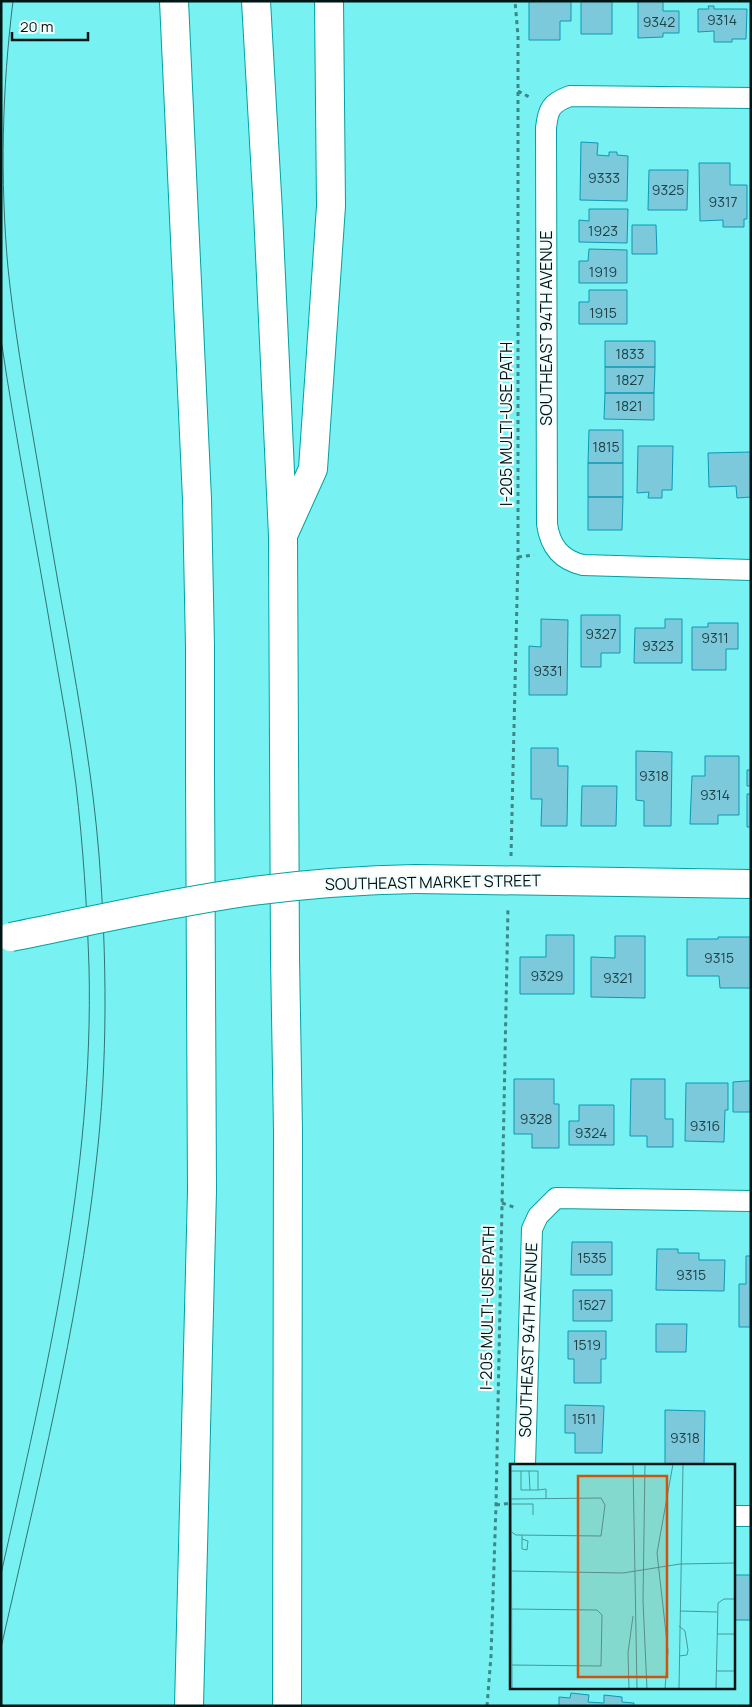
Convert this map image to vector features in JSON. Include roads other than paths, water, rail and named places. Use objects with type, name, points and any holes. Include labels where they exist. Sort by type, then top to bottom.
[{"type":"main road","points":[[174,1],[197,489],[200,648],[202,1191],[189,1706]]},
{"type":"main road","points":[[256,1],[268,212],[282,536],[288,1131],[287,1706]]},
{"type":"main road","points":[[282,536],[313,469],[331,206],[328,1]]},
{"type":"main road","name":"SOUTHEAST MARKET STREET","points":[[6,938],[200,899],[251,891],[336,882],[416,879],[751,884]]},
{"type":"street","name":"SOUTHEAST 94TH AVENUE","points":[[751,98],[570,96],[559,100],[550,108],[546,128],[547,524],[548,534],[554,547],[561,555],[574,563],[592,567],[751,570]]},
{"type":"street","name":"SOUTHEAST 94TH AVENUE","points":[[525,1464],[532,1229],[538,1216],[556,1198],[751,1201]]},
{"type":"street","points":[[734,1516],[751,1516]]},
{"type":"tram line","points":[[1,1648],[42,1468],[79,1286],[100,1126],[105,1010],[102,894],[90,771],[23,377],[8,268],[5,235],[3,134],[6,68],[13,1]]},
{"type":"tram line","points":[[1,339],[74,767],[83,853],[89,967],[89,1044],[84,1121],[64,1273],[50,1348],[1,1574]]}]
